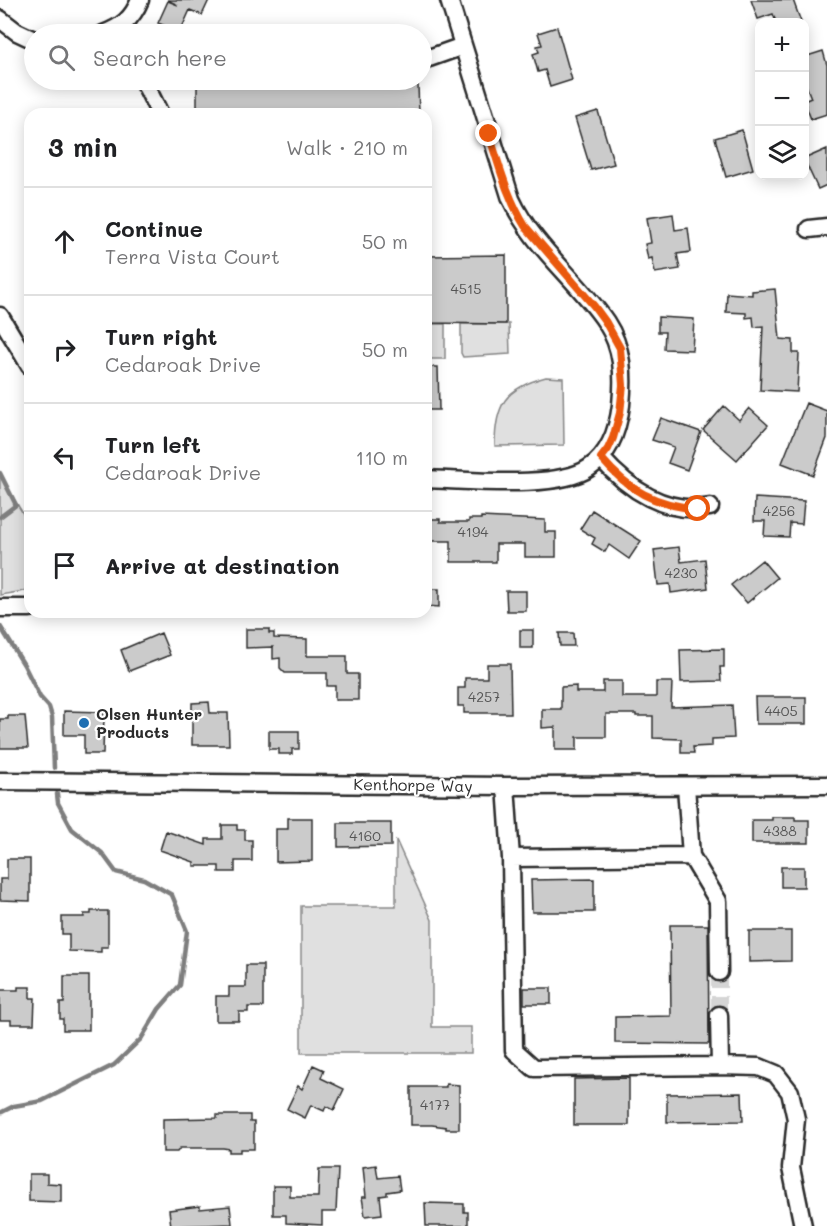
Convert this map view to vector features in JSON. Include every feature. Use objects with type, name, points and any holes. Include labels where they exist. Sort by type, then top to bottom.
[{"type":"street","points":[[126,24],[140,0]]},
{"type":"street","points":[[432,479],[504,481],[561,478],[587,469],[601,458],[613,438],[620,413],[623,385],[620,348],[605,321],[525,226],[517,213],[505,184],[449,0]]},
{"type":"street","points":[[0,19],[24,35]]},
{"type":"street","points":[[432,57],[463,46]]},
{"type":"street","points":[[148,90],[156,108]]},
{"type":"street","points":[[808,229],[827,227]]},
{"type":"street","points":[[0,316],[24,356]]},
{"type":"street","points":[[601,458],[628,485],[652,499],[679,507],[698,509],[710,507]]},
{"type":"street","points":[[0,608],[24,608]]},
{"type":"street","name":"Kenthorpe Way","points":[[0,781],[506,786],[827,784]]},
{"type":"street","points":[[506,786],[511,858],[514,1050],[534,1068],[759,1066],[776,1074],[790,1092],[796,1119],[791,1168],[803,1226]]},
{"type":"street","points":[[686,786],[691,856],[718,901],[718,972]]},
{"type":"street","points":[[511,858],[691,856]]},
{"type":"street","points":[[719,1015],[720,1066]]},
{"type":"shaded area","points":[[432,324],[445,324],[445,359],[432,359]]},
{"type":"shaded area","points":[[461,324],[509,324],[510,354],[463,357]]},
{"type":"shaded area","points":[[546,377],[563,378],[564,445],[495,446],[497,419],[505,400],[521,387]]},
{"type":"shaded area","points":[[0,476],[24,515],[24,591],[0,595]]},
{"type":"shaded area","points":[[396,840],[432,920],[432,1027],[471,1027],[471,1053],[301,1053],[301,906],[396,906]]},
{"type":"building","points":[[167,0],[209,0],[202,15],[190,10],[184,24],[158,23],[168,1],[178,5]]},
{"type":"building","points":[[751,0],[793,0],[800,18],[774,18],[773,14],[758,18]]},
{"type":"building","points":[[557,27],[572,80],[550,87],[545,70],[538,72],[533,54],[539,52],[537,46],[542,45],[538,33]]},
{"type":"building","points":[[823,51],[827,65],[827,114],[811,119],[809,114],[809,99],[811,98],[809,55]]},
{"type":"building","points":[[197,90],[418,90],[419,108],[197,108]]},
{"type":"building","points":[[598,111],[614,164],[591,170],[575,118]]},
{"type":"building","points":[[742,130],[753,169],[726,177],[715,138]]},
{"type":"building","points":[[827,149],[827,185],[818,189],[809,170],[809,157]]},
{"type":"building","points":[[673,214],[675,230],[688,228],[691,252],[677,254],[680,269],[655,273],[652,258],[648,259],[645,244],[651,243],[647,218]]},
{"type":"building","points":[[506,255],[506,324],[432,323],[432,256]]},
{"type":"building","points":[[775,289],[780,339],[793,340],[793,353],[799,353],[797,392],[760,390],[763,326],[754,327],[753,317],[746,318],[746,313],[726,312],[727,293],[752,295],[752,291]]},
{"type":"building","points":[[658,317],[694,319],[692,350],[664,349],[665,332],[658,332]]},
{"type":"building","points":[[432,367],[438,367],[439,410],[432,410]]},
{"type":"building","points":[[806,403],[827,411],[827,438],[813,475],[782,463]]},
{"type":"building","points":[[724,406],[739,420],[749,408],[768,425],[737,460],[703,430]]},
{"type":"building","points":[[661,418],[701,432],[687,470],[668,463],[674,447],[652,440]]},
{"type":"building","points":[[755,498],[804,501],[802,524],[790,523],[789,537],[764,536],[765,521],[754,521]]},
{"type":"building","points":[[592,510],[641,541],[629,559],[609,545],[605,552],[592,544],[595,538],[580,529]]},
{"type":"building","points":[[481,517],[545,520],[545,532],[556,532],[556,557],[525,557],[525,544],[496,544],[496,562],[451,562],[451,541],[432,541],[432,519],[440,519],[440,522],[469,522],[469,519],[481,519]]},
{"type":"building","points":[[679,547],[681,562],[705,559],[708,588],[671,593],[670,584],[658,585],[654,550]]},
{"type":"building","points":[[762,560],[777,578],[747,603],[731,585]]},
{"type":"building","points":[[432,589],[439,589],[439,607],[432,606]]},
{"type":"building","points":[[506,591],[526,591],[526,611],[507,611]]},
{"type":"building","points":[[246,629],[269,629],[269,633],[274,633],[274,638],[307,639],[307,656],[347,656],[347,674],[358,674],[358,700],[335,700],[335,686],[327,686],[327,673],[285,673],[280,668],[280,658],[273,659],[273,647],[246,648]]},
{"type":"building","points":[[520,630],[533,630],[533,648],[520,648]]},
{"type":"building","points":[[161,633],[170,655],[129,671],[121,650]]},
{"type":"building","points":[[559,633],[573,633],[574,646],[560,646]]},
{"type":"building","points":[[724,649],[724,667],[720,667],[721,681],[681,682],[680,650]]},
{"type":"building","points":[[487,664],[510,664],[511,713],[464,713],[464,706],[458,706],[458,688],[465,688],[465,678],[487,678]]},
{"type":"building","points":[[603,681],[622,681],[622,697],[656,697],[656,682],[672,682],[671,707],[732,705],[734,738],[712,739],[712,746],[693,747],[694,753],[681,753],[681,739],[653,738],[653,716],[606,714],[606,737],[577,737],[577,750],[555,750],[555,727],[542,728],[542,709],[561,709],[561,687],[576,686],[576,692],[603,692]]},
{"type":"building","points":[[755,697],[806,697],[806,724],[756,724]]},
{"type":"building","points":[[209,702],[210,713],[228,713],[229,745],[192,745],[192,703]]},
{"type":"building","name":"Olsen Hunter Products","points":[[64,711],[104,712],[103,754],[84,754],[84,735],[64,735]]},
{"type":"building","points":[[8,716],[25,716],[28,748],[0,748],[0,719],[8,719]]},
{"type":"building","points":[[269,731],[299,731],[299,749],[292,749],[292,754],[279,754],[279,749],[269,749]]},
{"type":"building","points":[[772,817],[795,817],[795,820],[809,820],[809,843],[752,843],[752,820],[772,820]]},
{"type":"building","points":[[288,818],[312,818],[312,861],[276,862],[276,829],[288,829]]},
{"type":"building","points":[[338,823],[391,823],[391,846],[338,847]]},
{"type":"building","points":[[222,825],[237,825],[237,830],[245,830],[245,840],[252,840],[252,861],[235,861],[235,872],[219,872],[219,866],[194,866],[194,862],[160,850],[166,831],[206,845],[206,839],[222,839]]},
{"type":"building","points":[[7,859],[30,859],[30,901],[0,900],[0,879],[7,879]]},
{"type":"building","points":[[781,867],[804,867],[804,887],[781,887]]},
{"type":"building","points":[[594,879],[594,912],[532,912],[531,880]]},
{"type":"building","points":[[91,911],[108,911],[108,947],[101,947],[101,952],[69,951],[69,934],[62,934],[62,917],[84,917],[84,914],[91,914]]},
{"type":"building","points":[[670,925],[708,925],[709,1044],[615,1043],[615,1017],[671,1016]]},
{"type":"building","points":[[749,931],[791,931],[791,961],[749,962]]},
{"type":"building","points":[[246,965],[263,965],[263,1007],[248,1007],[248,1012],[239,1012],[239,1021],[216,1021],[216,996],[229,996],[229,987],[246,987]]},
{"type":"building","points":[[64,976],[89,976],[89,1030],[63,1030],[60,1003],[64,1003]]},
{"type":"building","points":[[18,987],[30,987],[30,998],[35,998],[34,1024],[11,1024],[11,1020],[0,1020],[0,990],[18,990]]},
{"type":"building","points":[[524,988],[551,988],[551,1004],[524,1004]]},
{"type":"building","points":[[313,1065],[324,1070],[321,1078],[344,1089],[334,1110],[326,1106],[324,1111],[311,1105],[305,1118],[287,1109],[298,1086],[302,1089]]},
{"type":"building","points":[[629,1078],[629,1125],[574,1125],[574,1079]]},
{"type":"building","points":[[446,1084],[459,1085],[459,1129],[411,1125],[411,1087],[446,1087]]},
{"type":"building","points":[[742,1093],[743,1121],[667,1122],[667,1094]]},
{"type":"building","points":[[217,1115],[250,1115],[250,1122],[254,1122],[254,1149],[229,1152],[229,1149],[223,1148],[180,1148],[177,1152],[163,1152],[163,1119],[217,1118]]},
{"type":"building","points":[[376,1165],[378,1178],[398,1176],[400,1190],[387,1192],[387,1195],[380,1196],[382,1214],[365,1216],[362,1197],[366,1197],[363,1167]]},
{"type":"building","points":[[319,1169],[338,1169],[336,1212],[322,1212],[322,1225],[286,1223],[286,1215],[273,1215],[273,1186],[290,1186],[290,1197],[318,1197]]},
{"type":"building","points":[[29,1174],[47,1174],[47,1183],[61,1184],[61,1202],[29,1201]]},
{"type":"building","points":[[425,1203],[464,1204],[464,1212],[468,1212],[468,1226],[426,1226]]},
{"type":"building","points":[[200,1206],[200,1209],[230,1206],[232,1224],[171,1226],[169,1210]]},
{"type":"waterway","points":[[0,473],[16,505],[0,517]]},
{"type":"waterway","points":[[0,626],[40,697],[49,707],[52,717],[54,768]]},
{"type":"waterway","points":[[0,1113],[14,1106],[42,1101],[114,1065],[141,1039],[159,1009],[180,985],[187,931],[172,895],[144,879],[116,872],[102,853],[72,829],[58,803],[57,794]]},
{"type":"tunnel","points":[[719,972],[719,1015]]},
{"type":"place","name":"Olsen Hunter Products","points":[[84,723]]},
{"type":"route","points":[[489,134],[510,200],[517,213],[525,226],[594,306],[620,348],[623,385],[620,413],[613,438],[601,458],[628,485],[645,495],[660,502],[698,509]]}]
